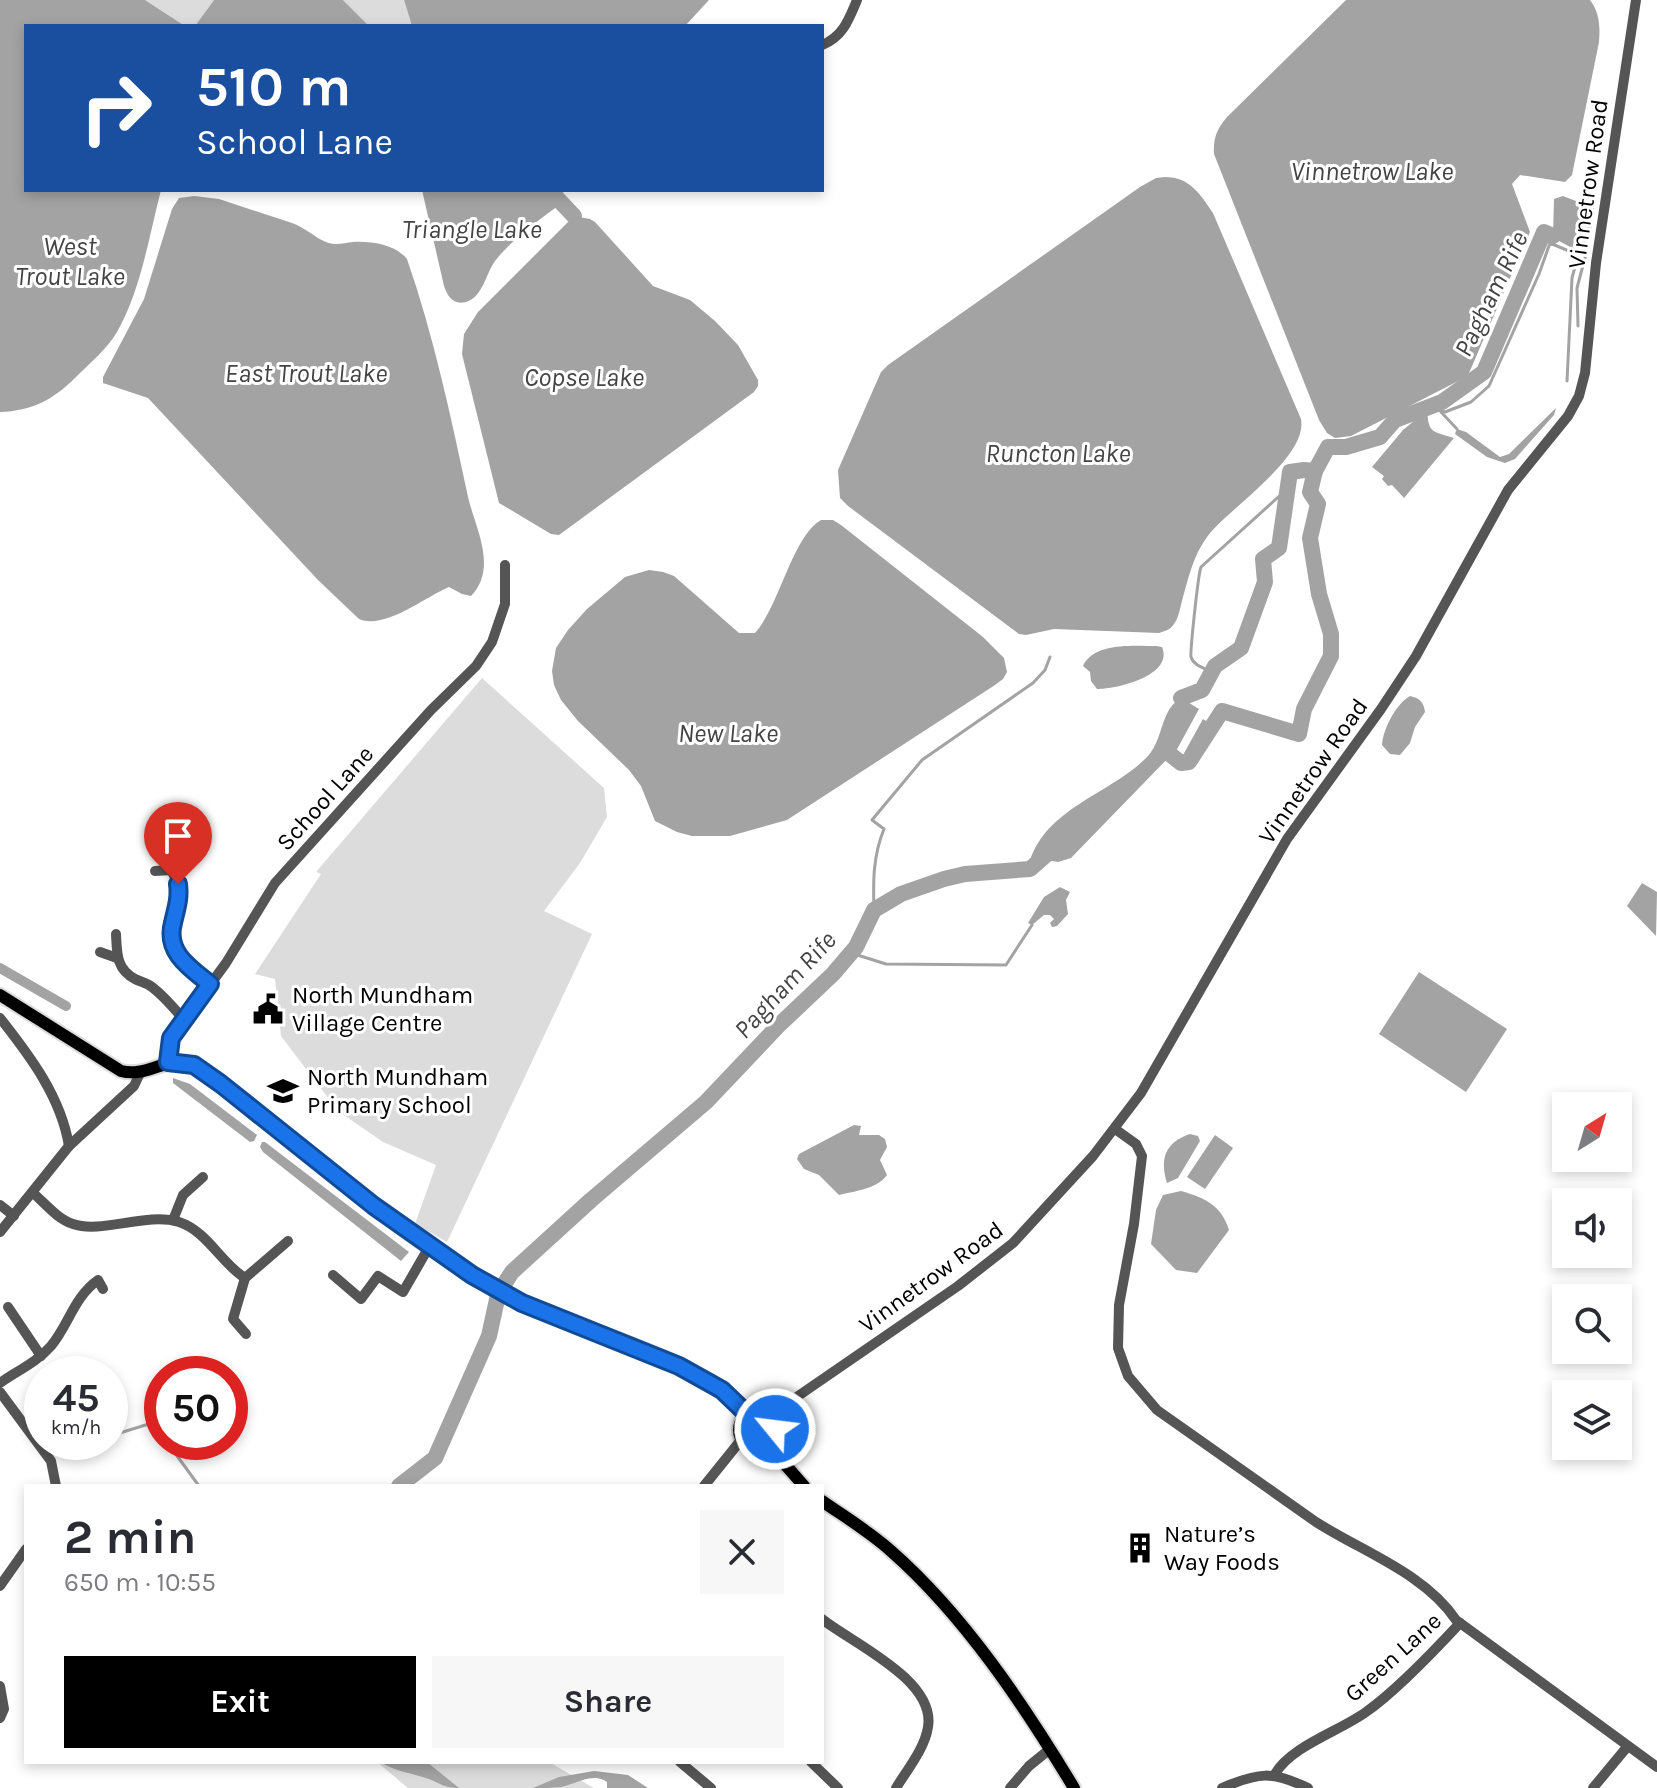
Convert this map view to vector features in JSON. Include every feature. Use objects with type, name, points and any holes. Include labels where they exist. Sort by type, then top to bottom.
[{"type":"main road","points":[[0,995],[127,1073],[168,1062],[194,1065],[429,1247],[472,1275],[522,1303],[615,1338],[687,1370],[722,1390],[747,1414]]},
{"type":"main road","points":[[759,1412],[769,1416],[775,1429],[768,1445],[763,1448],[751,1448],[741,1440],[738,1429],[747,1414],[759,1412]]},
{"type":"main road","points":[[768,1445],[802,1484]]},
{"type":"main road","points":[[824,1502],[872,1534],[906,1564],[991,1663],[1074,1788]]},
{"type":"street","points":[[824,44],[837,38],[844,30],[857,0]]},
{"type":"street","name":"Vinnetrow Road","points":[[769,1416],[958,1286],[1013,1243],[1049,1207],[1115,1129],[1148,1080],[1287,839],[1416,656],[1508,490],[1575,405],[1585,373],[1596,263],[1636,0]]},
{"type":"street","name":"School Lane","points":[[168,1062],[171,1038],[275,883],[431,710],[476,666],[492,642],[505,604],[505,565]]},
{"type":"street","points":[[174,855],[171,870],[178,884],[179,895],[170,941],[177,954],[210,984]]},
{"type":"street","points":[[155,871],[171,870]]},
{"type":"street","points":[[116,934],[117,958],[128,975],[149,984],[167,999],[184,1020]]},
{"type":"street","points":[[100,952],[117,958]]},
{"type":"street","points":[[0,1018],[48,1088],[62,1114],[69,1146]]},
{"type":"street","points":[[0,1232],[69,1146],[134,1086],[141,1071]]},
{"type":"street","points":[[1115,1129],[1136,1144],[1142,1156],[1134,1224],[1119,1305],[1118,1348],[1128,1376],[1157,1410],[1316,1522],[1412,1579],[1443,1602],[1460,1623],[1657,1767]]},
{"type":"street","points":[[173,1220],[183,1195],[203,1177]]},
{"type":"street","points":[[33,1193],[75,1225],[173,1220],[195,1230],[245,1278]]},
{"type":"street","points":[[0,1205],[14,1216]]},
{"type":"street","points":[[246,1334],[233,1319],[245,1278],[288,1241]]},
{"type":"street","points":[[333,1275],[361,1299],[378,1276],[403,1292],[429,1247]]},
{"type":"street","points":[[8,1307],[41,1356],[60,1334],[85,1289],[98,1280],[103,1289]]},
{"type":"street","points":[[0,1383],[24,1367]]},
{"type":"street","points":[[0,1392],[51,1461],[56,1484]]},
{"type":"street","points":[[706,1484],[741,1440]]},
{"type":"street","points":[[0,1586],[24,1552]]},
{"type":"street","name":"Green Lane","points":[[1275,1774],[1281,1764],[1303,1749],[1367,1712],[1460,1623]]},
{"type":"street","points":[[824,1625],[853,1639],[897,1671],[924,1702],[928,1728],[896,1788]]},
{"type":"street","points":[[0,1686],[4,1709],[0,1718]]},
{"type":"street","points":[[1593,1788],[1627,1747]]},
{"type":"street","points":[[1010,1788],[1029,1766],[1050,1749]]},
{"type":"street","points":[[682,1764],[711,1788]]},
{"type":"street","points":[[813,1764],[838,1788]]},
{"type":"street","points":[[1222,1788],[1262,1774],[1275,1774],[1308,1788]]},
{"type":"shaded area","points":[[145,0],[214,0],[196,24],[182,24]]},
{"type":"shaded area","points":[[343,0],[404,0],[411,24],[367,24]]},
{"type":"shaded area","points":[[482,678],[604,788],[607,817],[580,863],[544,911],[592,934],[447,1242],[415,1224],[436,1165],[383,1142],[338,1111],[281,1036],[275,979],[255,974],[321,874],[316,872]]},
{"type":"shaded area","points":[[379,1764],[552,1764],[594,1788],[408,1788]]},
{"type":"water","name":"West Trout Lake","points":[[0,0],[145,0],[182,24],[24,24],[24,192],[161,192],[138,281],[113,338],[76,377],[50,398],[32,407],[0,412]]},
{"type":"water","points":[[214,0],[343,0],[367,24],[196,24]]},
{"type":"water","points":[[404,0],[709,0],[687,24],[411,24]]},
{"type":"water","name":"Vinnetrow Lake","points":[[1346,0],[1590,0],[1598,15],[1599,42],[1572,175],[1565,182],[1520,175],[1512,184],[1530,232],[1469,373],[1351,436],[1335,438],[1327,433],[1319,420],[1214,148],[1216,134],[1227,117]]},
{"type":"water","name":"Runcton Lake","points":[[1156,178],[1188,183],[1213,213],[1301,419],[1300,433],[1293,449],[1267,480],[1221,521],[1205,540],[1193,565],[1177,618],[1169,629],[1159,633],[1054,629],[1019,634],[848,506],[840,498],[838,470],[881,372],[888,365],[1140,187]]},
{"type":"water","name":"Triangle Lake","points":[[422,192],[558,192],[562,203],[509,245],[495,261],[484,284],[472,299],[458,302],[447,294]]},
{"type":"water","points":[[1563,196],[1594,208],[1590,238],[1578,249],[1553,236],[1554,199]]},
{"type":"water","name":"East Trout Lake","points":[[179,198],[219,199],[292,223],[329,243],[382,244],[407,259],[434,347],[482,546],[482,576],[471,596],[449,587],[393,616],[381,620],[359,619],[318,580],[148,398],[103,383],[103,377],[144,299],[172,209]]},
{"type":"water","name":"Copse Lake","points":[[574,216],[595,222],[653,286],[690,300],[715,321],[738,345],[758,380],[758,386],[754,392],[559,535],[551,534],[499,503],[462,354],[464,334],[478,312]]},
{"type":"water","points":[[1427,407],[1432,430],[1454,438],[1404,498],[1392,485],[1388,486],[1382,479],[1384,476],[1372,467],[1403,430],[1420,416],[1416,411]]},
{"type":"water","points":[[1556,408],[1554,415],[1515,459],[1505,463],[1487,457],[1455,434],[1457,429],[1466,432],[1500,457],[1509,454]]},
{"type":"water","name":"New Lake","points":[[821,520],[833,520],[841,525],[983,637],[1004,658],[1007,672],[995,685],[787,820],[730,836],[692,836],[655,821],[641,786],[629,770],[578,721],[561,700],[552,671],[556,648],[587,609],[625,577],[649,570],[674,576],[739,633],[755,633],[772,606],[802,541]]},
{"type":"water","points":[[1162,647],[1164,657],[1160,665],[1152,673],[1130,683],[1097,689],[1091,681],[1090,672],[1083,666],[1088,658],[1105,649]]},
{"type":"water","points":[[1410,696],[1421,701],[1425,712],[1415,727],[1410,743],[1400,755],[1390,754],[1382,745],[1385,732],[1395,711]]},
{"type":"water","points":[[1181,698],[1199,709],[1176,751],[1183,755],[1203,719],[1212,725],[1189,762],[1181,763],[1171,755],[1071,858],[1058,862],[1041,859],[1035,864],[1030,861],[1051,827],[1148,756],[1169,710]]},
{"type":"water","points":[[1642,883],[1657,892],[1656,936],[1627,906]]},
{"type":"water","points":[[1060,887],[1070,892],[1066,900],[1068,914],[1057,926],[1052,927],[1050,923],[1054,919],[1050,915],[1044,915],[1032,925],[1028,923],[1044,897]]},
{"type":"water","points":[[1419,972],[1507,1029],[1466,1092],[1379,1034]]},
{"type":"water","points":[[173,1078],[190,1084],[257,1135],[254,1141],[250,1142],[173,1083]]},
{"type":"water","points":[[854,1125],[861,1126],[859,1135],[879,1135],[885,1139],[887,1147],[880,1160],[887,1175],[872,1186],[839,1195],[819,1175],[804,1169],[797,1159],[799,1154]]},
{"type":"water","points":[[1190,1134],[1198,1136],[1200,1141],[1178,1178],[1167,1183],[1164,1166],[1166,1152],[1175,1142]]},
{"type":"water","points":[[1215,1135],[1233,1148],[1205,1189],[1187,1177]]},
{"type":"water","points":[[262,1142],[409,1252],[401,1261],[263,1152],[260,1147]]},
{"type":"water","points":[[1181,1191],[1211,1204],[1222,1214],[1229,1230],[1197,1273],[1176,1270],[1151,1244],[1156,1210],[1163,1195]]},
{"type":"water","points":[[384,1764],[429,1764],[459,1788],[447,1786]]},
{"type":"water","points":[[594,1771],[628,1775],[648,1788],[607,1788],[607,1782],[596,1778],[561,1787],[533,1788],[559,1777]]},
{"type":"waterway","points":[[555,192],[574,216]]},
{"type":"waterway","name":"Pagham Rife","points":[[1181,698],[1202,690],[1215,666],[1241,648],[1265,582],[1263,559],[1279,548],[1290,472],[1315,471],[1328,447],[1346,447],[1380,437],[1395,420],[1442,402],[1484,372],[1544,232],[1553,236]]},
{"type":"waterway","points":[[1553,236],[1586,254],[1577,288],[1578,326]]},
{"type":"waterway","points":[[1427,407],[1445,412],[1471,402],[1489,386],[1550,243],[1578,255],[1572,278],[1567,381]]},
{"type":"waterway","points":[[1441,412],[1457,429]]},
{"type":"waterway","name":"Pagham Rife","points":[[1166,751],[1181,763],[1189,762],[1222,711],[1299,734],[1304,709],[1331,656],[1331,634],[1319,594],[1310,538],[1318,504],[1310,492],[1315,471]]},
{"type":"waterway","points":[[1212,672],[1197,665],[1191,657],[1201,567],[1286,490]]},
{"type":"waterway","points":[[874,910],[874,869],[884,829],[872,820],[922,760],[1033,683],[1045,670],[1050,657]]},
{"type":"waterway","name":"Pagham Rife","points":[[503,1286],[512,1272],[591,1200],[706,1102],[778,1026],[833,974],[856,947],[874,910],[901,894],[944,879],[965,874],[1030,869],[1054,848]]},
{"type":"waterway","points":[[851,953],[886,964],[1006,965],[1032,925]]},
{"type":"waterway","points":[[0,968],[66,1006]]},
{"type":"waterway","name":"Pagham Rife","points":[[402,1484],[435,1458],[489,1336],[498,1295]]},
{"type":"waterway","points":[[128,1430],[144,1425]]},
{"type":"waterway","points":[[180,1460],[198,1484]]},
{"type":"place","name":"North Mundham Village Centre","points":[[268,1009]]},
{"type":"place","name":"North Mundham Primary School","points":[[283,1091]]},
{"type":"place","name":"Nature’s Way Foods","points":[[1140,1548]]},
{"type":"route","points":[[178,884],[178,907],[170,941],[177,954],[210,984],[171,1038],[168,1062],[194,1065],[374,1206],[472,1275],[522,1303],[679,1366],[732,1397],[747,1414],[759,1412],[769,1416],[775,1429]]}]
